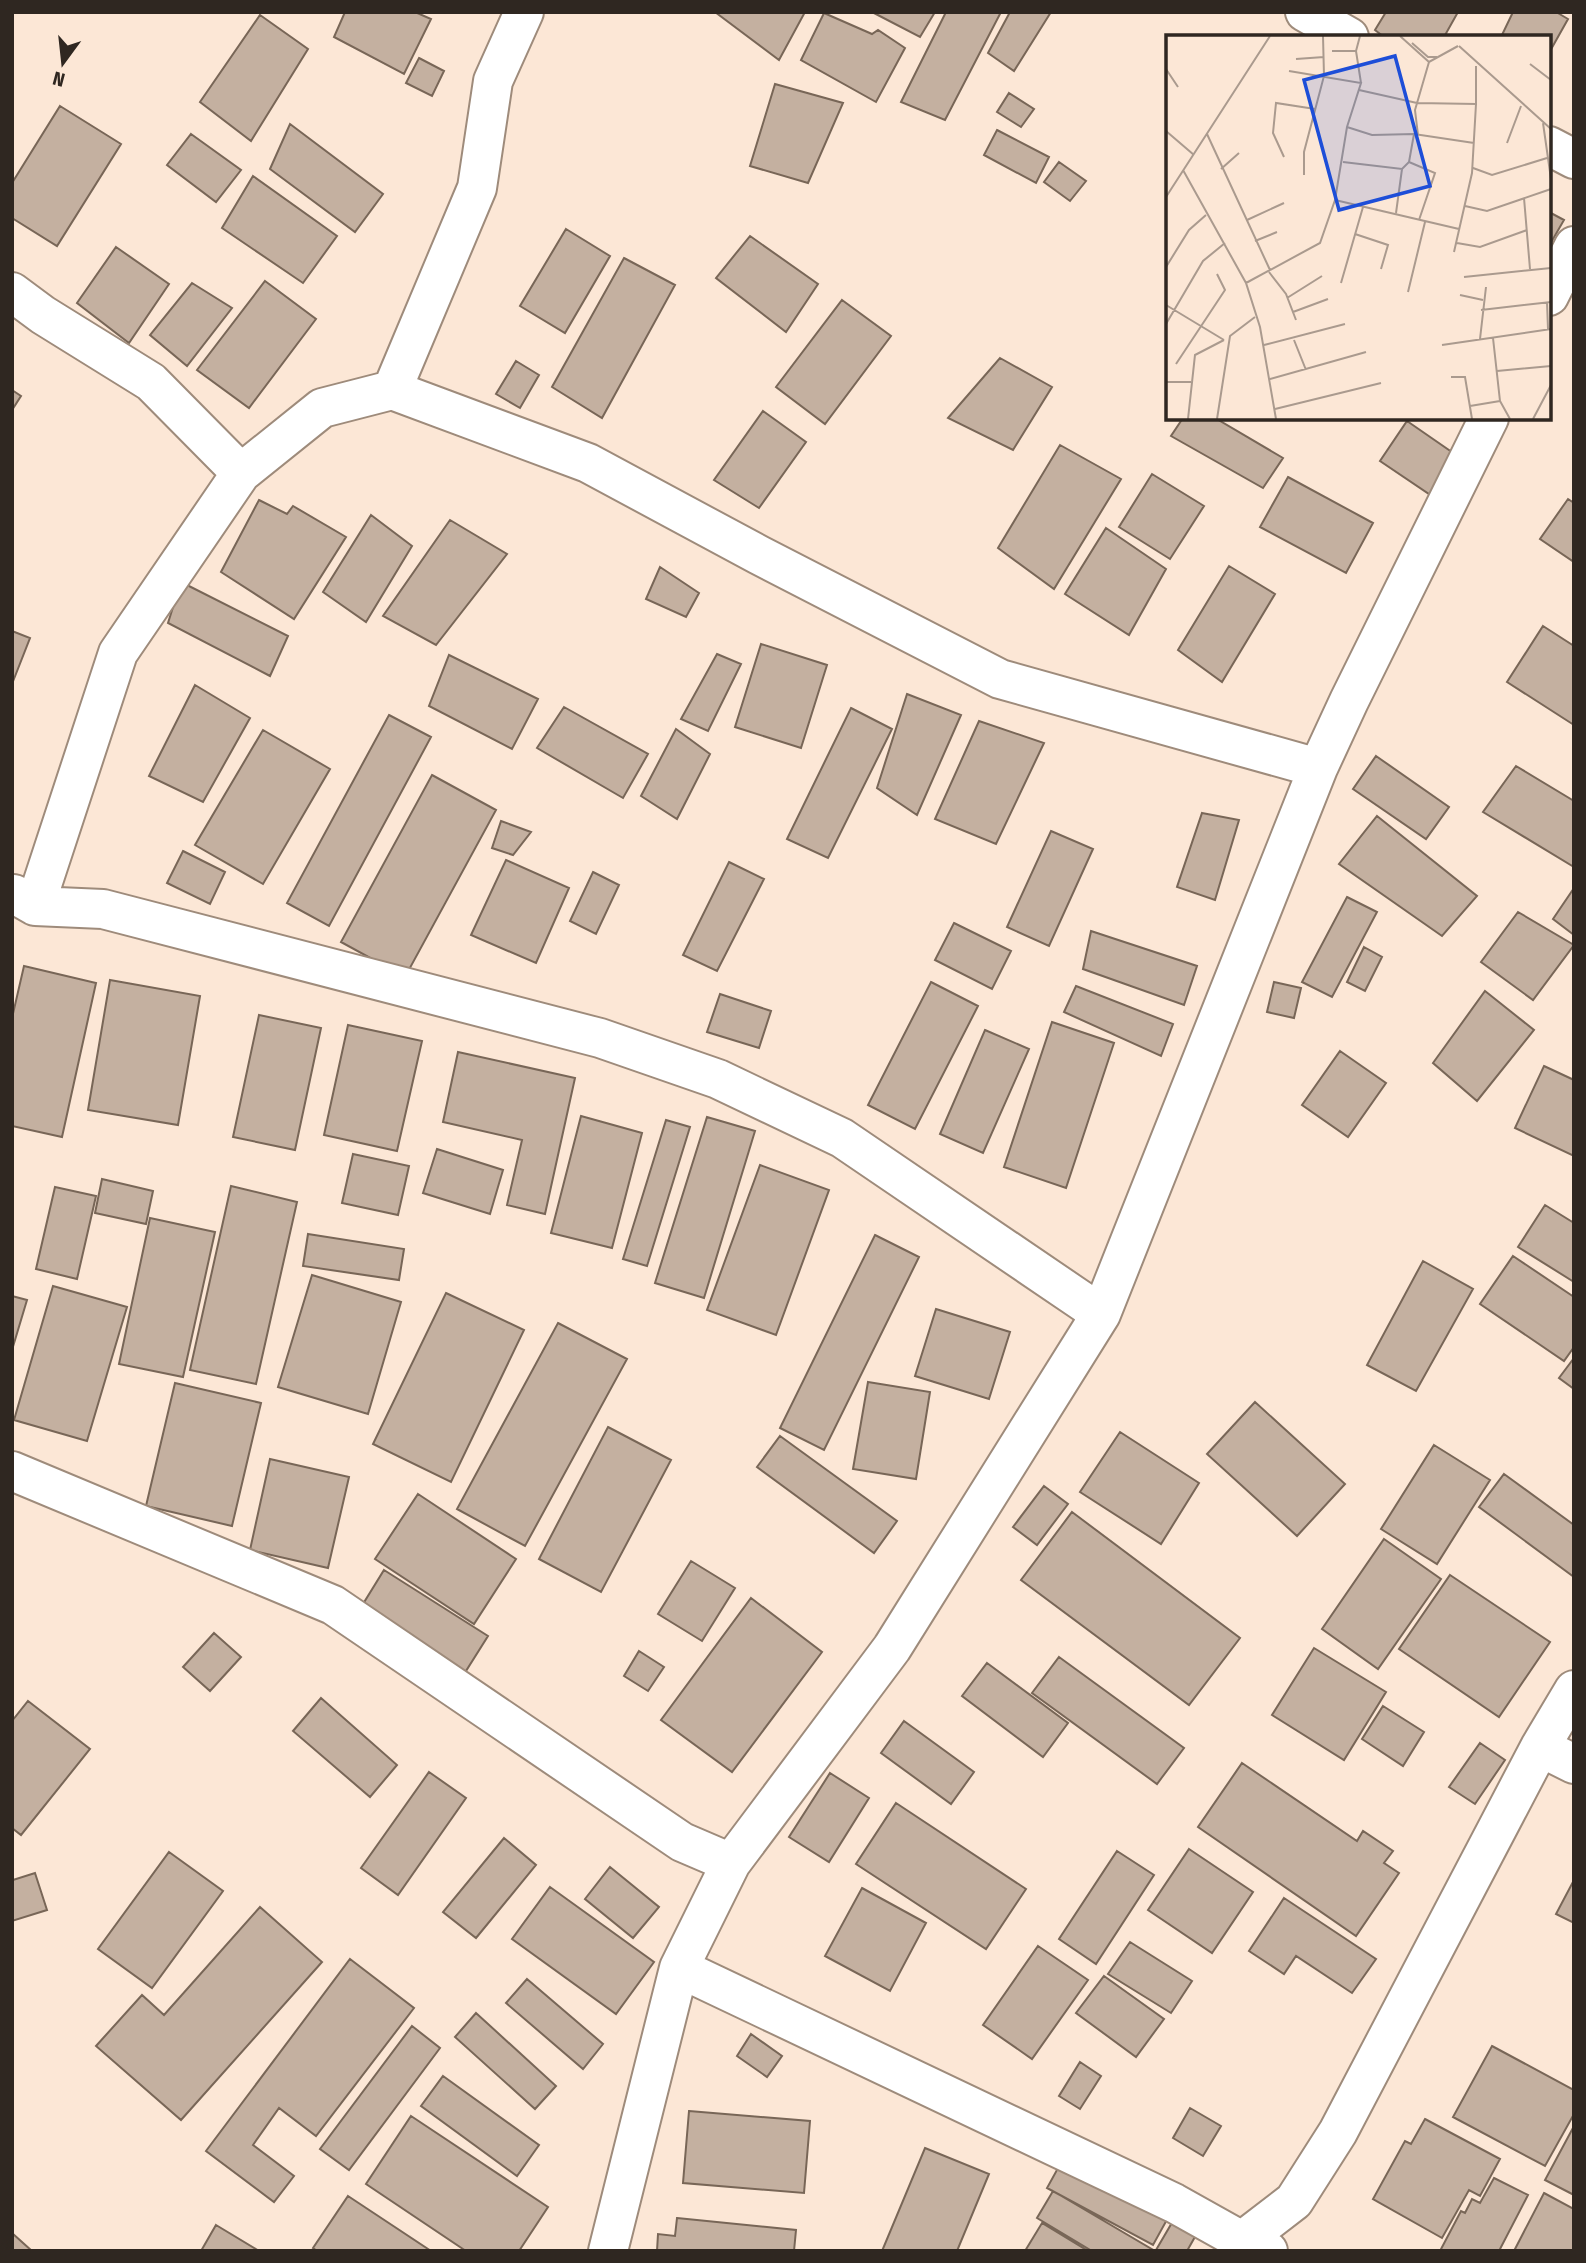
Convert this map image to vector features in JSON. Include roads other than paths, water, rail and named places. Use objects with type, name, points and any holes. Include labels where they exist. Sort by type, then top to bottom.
[{"type":"street","points":[[392,390],[477,188],[493,81],[524,12]]},
{"type":"street","points":[[1304,12],[1345,35]]},
{"type":"street","points":[[1551,147],[1574,159]]},
{"type":"street","points":[[1551,292],[1574,246]]},
{"type":"street","points":[[12,292],[43,315],[151,382],[241,473]]},
{"type":"street","points":[[1101,1314],[842,1138],[718,1079],[600,1038],[103,909],[24,900],[118,653],[241,473],[322,408],[392,390],[588,463],[1000,679],[1318,768]]},
{"type":"street","points":[[608,2251],[680,1968],[731,1863],[892,1648],[1101,1314],[1318,768],[1488,420]]},
{"type":"street","points":[[12,1471],[333,1605],[682,1842],[731,1863]]},
{"type":"street","points":[[680,1968],[1174,2203],[1250,2247],[1294,2202],[1338,2132],[1540,1747],[1574,1690]]},
{"type":"street","points":[[1540,1747],[1574,1764]]}]
